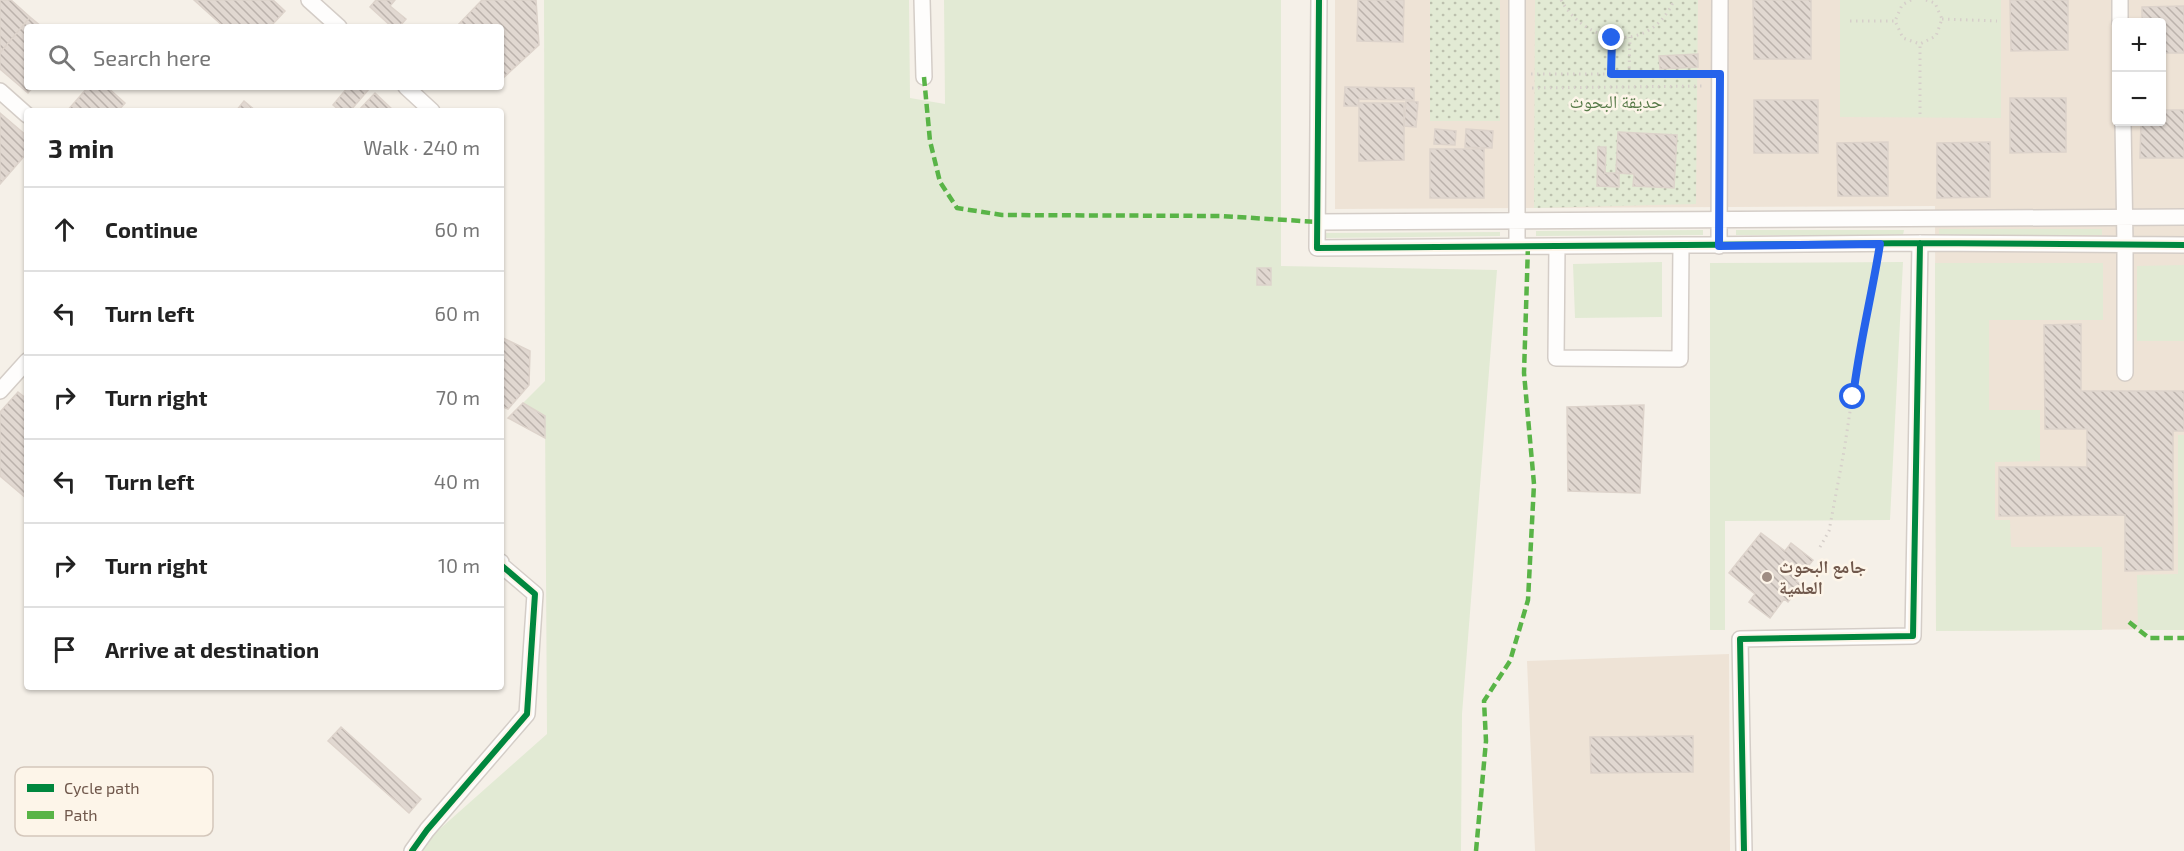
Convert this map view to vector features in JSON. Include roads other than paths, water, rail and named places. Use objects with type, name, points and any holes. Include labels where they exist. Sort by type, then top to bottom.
[{"type":"street","points":[[309,0],[336,24]]},
{"type":"street","points":[[922,0],[924,76]]},
{"type":"street","points":[[1319,0],[1317,248],[1920,243],[2184,244]]},
{"type":"street","points":[[1517,0],[1517,246]]},
{"type":"street","points":[[1719,246],[1720,0]]},
{"type":"street","points":[[2120,0],[2120,18]]},
{"type":"street","points":[[409,90],[429,108]]},
{"type":"street","points":[[0,92],[24,112]]},
{"type":"street","points":[[2123,126],[2126,244],[2125,373]]},
{"type":"street","points":[[1318,222],[2184,217]]},
{"type":"street","points":[[1744,851],[1740,639],[1913,636],[1920,243]]},
{"type":"street","points":[[1557,246],[1556,358],[1680,359],[1681,246]]},
{"type":"street","points":[[0,391],[24,364]]},
{"type":"street","points":[[412,851],[427,830],[527,714],[535,594],[504,568]]},
{"type":"place","name":"جامع البحوث العلمية","points":[[1767,577]]},
{"type":"park label","name":"حديقة البحوث","points":[[1616,102]]}]
